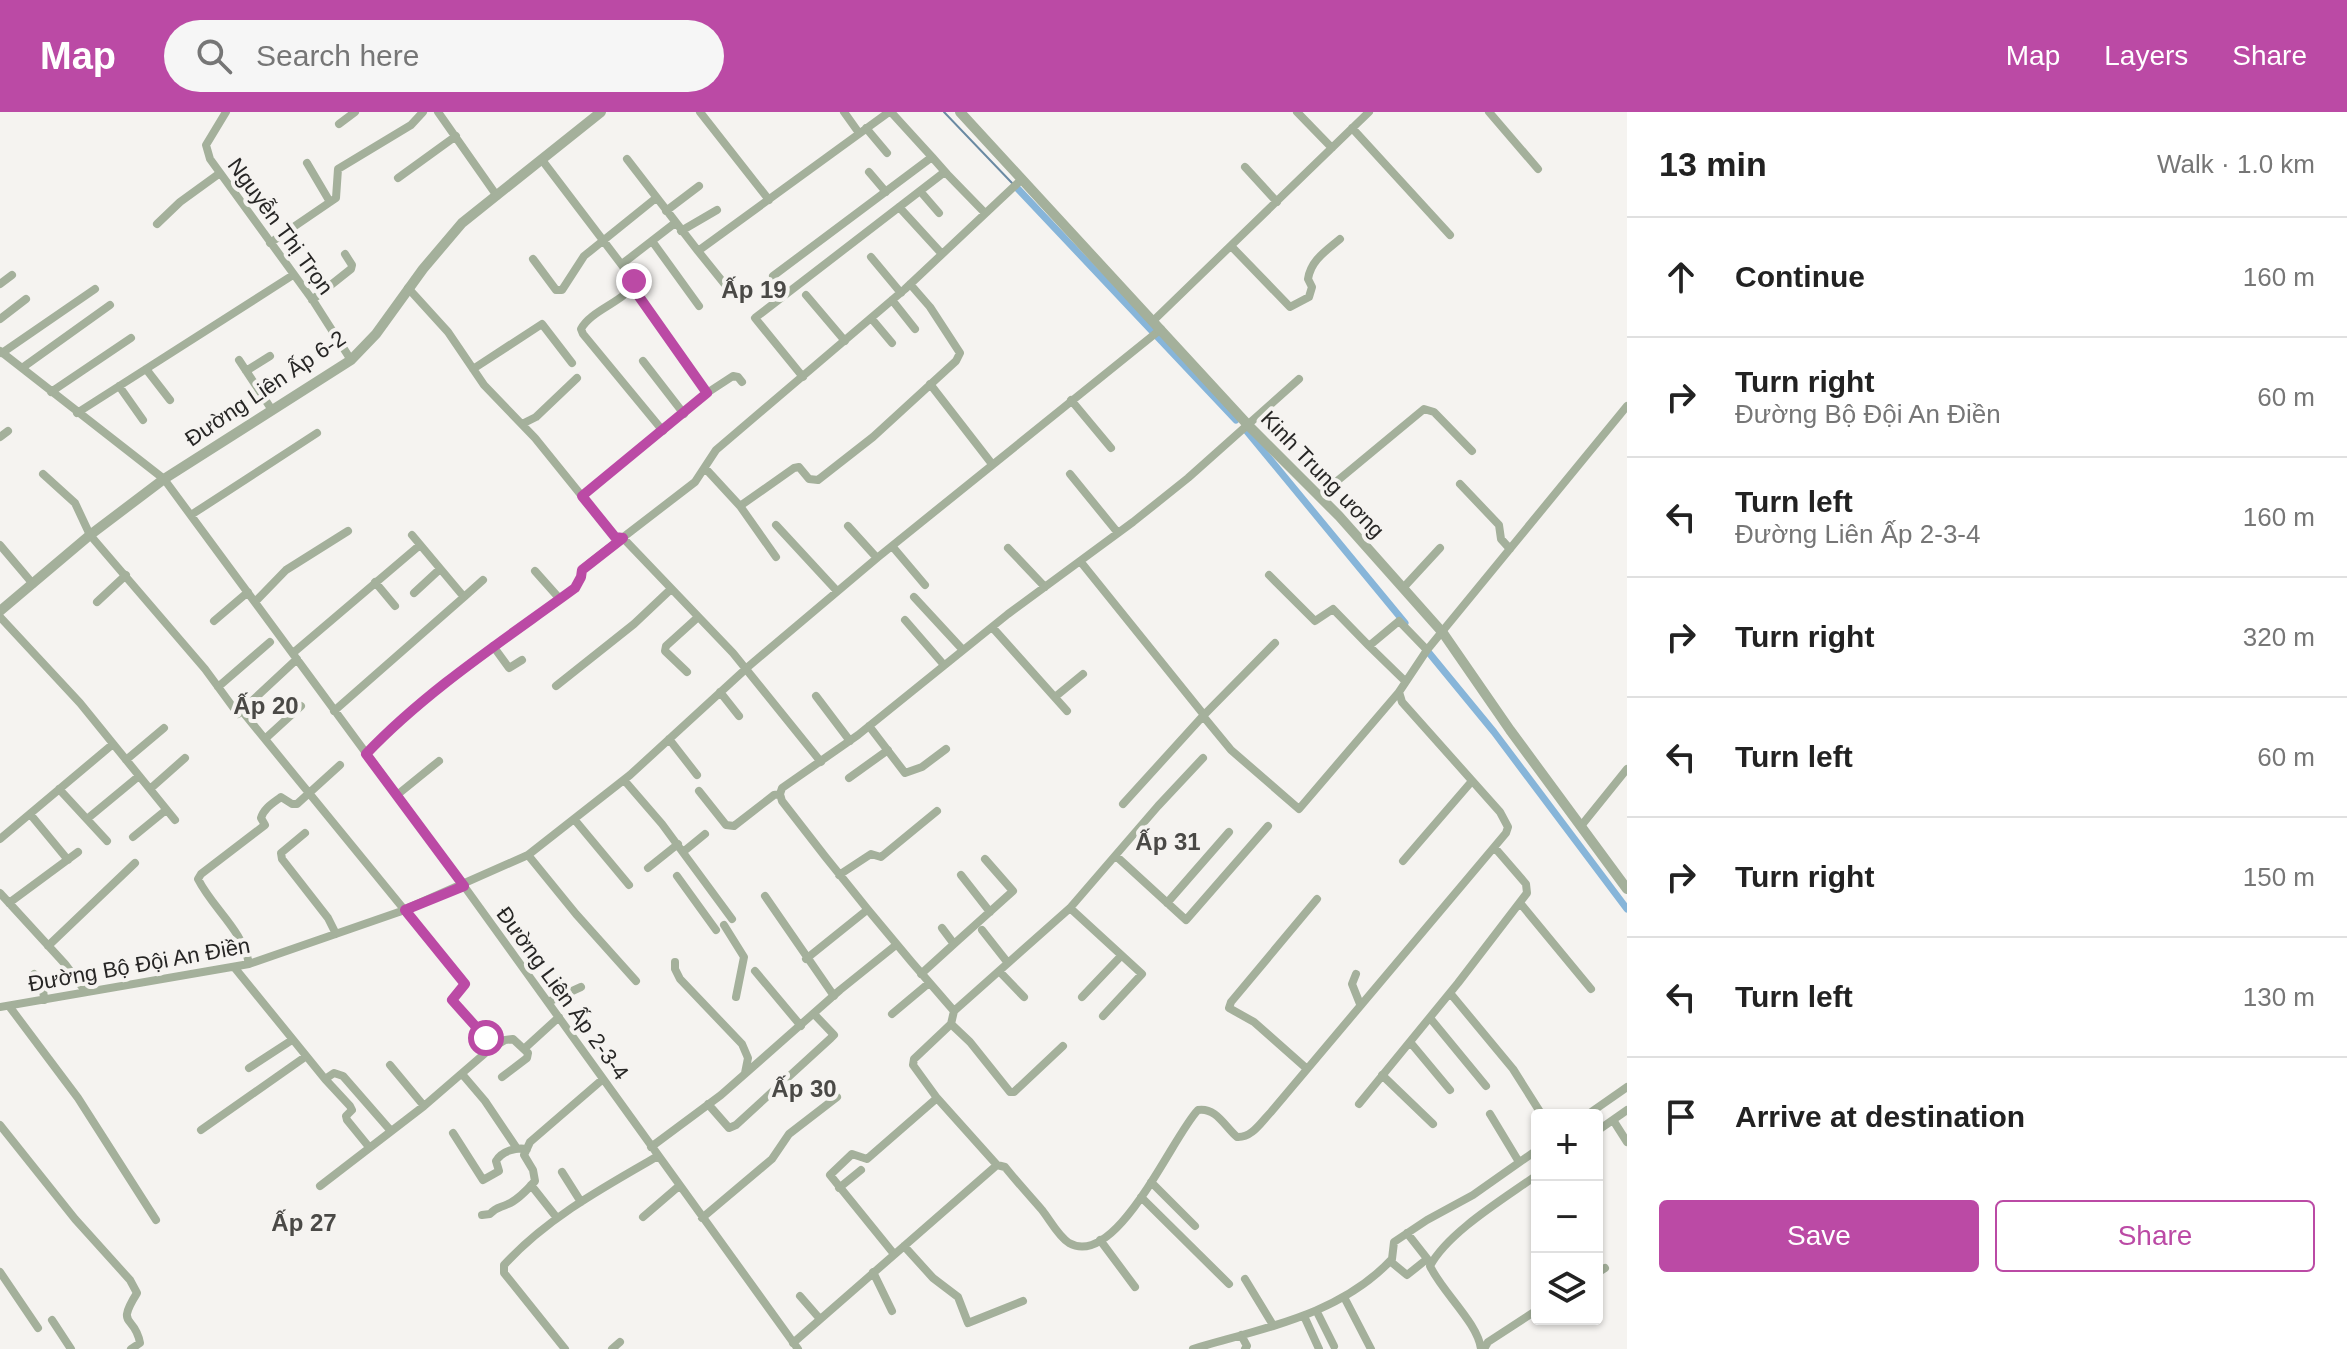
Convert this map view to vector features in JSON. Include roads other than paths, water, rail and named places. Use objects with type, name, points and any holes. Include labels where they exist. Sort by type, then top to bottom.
[{"type":"street","points":[[339,124],[355,112]]},
{"type":"street","points":[[270,243],[336,198],[338,169],[411,125],[423,112]]},
{"type":"street","points":[[438,112],[497,196]]},
{"type":"street","name":"Đường Liên Ấp 6-2","points":[[0,614],[90,535],[164,479],[351,360],[376,334],[408,288],[462,223],[601,112]]},
{"type":"street","points":[[700,112],[769,200]]},
{"type":"street","points":[[844,112],[887,153]]},
{"type":"street","points":[[698,251],[890,112],[985,213]]},
{"type":"street","name":"Kinh Trung ương","points":[[960,112],[1016,183],[1156,328],[1244,428],[1319,496],[1404,587],[1627,889]]},
{"type":"street","points":[[1297,112],[1332,148]]},
{"type":"street","name":"Đường Bộ Đội An Điền","points":[[3,1006],[249,964],[405,910],[528,855],[624,780],[745,669],[1156,328],[1232,247],[1369,112]]},
{"type":"street","points":[[1489,112],[1538,169]]},
{"type":"street","name":"Nguyễn Thị Trọn","points":[[228,114],[206,145],[210,159],[312,300],[351,360]]},
{"type":"street","points":[[1352,128],[1450,235]]},
{"type":"street","points":[[398,178],[456,136]]},
{"type":"street","points":[[773,276],[932,157]]},
{"type":"street","points":[[627,159],[731,292]]},
{"type":"street","points":[[542,160],[622,264],[634,281],[633,288],[707,393]]},
{"type":"street","points":[[307,163],[330,202]]},
{"type":"street","points":[[1245,167],[1277,202]]},
{"type":"street","points":[[869,172],[886,192]]},
{"type":"street","points":[[157,224],[180,202],[220,173]]},
{"type":"street","points":[[803,377],[755,318],[942,174],[947,174]]},
{"type":"street","points":[[366,754],[407,713],[493,646],[575,588],[582,570],[695,482],[716,450],[901,293],[1016,183]]},
{"type":"street","points":[[666,211],[699,186]]},
{"type":"street","points":[[920,191],[939,213]]},
{"type":"street","points":[[533,259],[556,290],[562,290],[584,256],[656,198]]},
{"type":"street","points":[[899,207],[942,254]]},
{"type":"street","points":[[681,231],[717,210]]},
{"type":"street","points":[[622,264],[675,223]]},
{"type":"street","points":[[1232,247],[1290,307],[1309,297],[1312,287],[1308,279],[1309,270],[1340,239]]},
{"type":"street","points":[[652,241],[699,306]]},
{"type":"street","points":[[312,300],[351,270],[345,254]]},
{"type":"street","points":[[871,257],[901,293]]},
{"type":"street","points":[[0,284],[12,275]]},
{"type":"street","points":[[77,413],[293,275]]},
{"type":"street","points":[[740,506],[794,468],[799,467],[809,479],[818,480],[873,437],[956,361],[960,353],[930,307],[910,284]]},
{"type":"street","points":[[408,288],[448,332],[500,404],[522,424],[615,537],[623,538],[745,669],[821,762]]},
{"type":"street","points":[[633,288],[587,319],[581,329],[663,431]]},
{"type":"street","points":[[1,352],[95,289]]},
{"type":"street","points":[[806,295],[845,341]]},
{"type":"street","points":[[0,319],[26,299]]},
{"type":"street","points":[[892,300],[915,329]]},
{"type":"street","points":[[22,368],[110,305]]},
{"type":"street","points":[[871,318],[892,343]]},
{"type":"street","points":[[473,369],[542,324],[572,363]]},
{"type":"street","points":[[51,392],[131,338]]},
{"type":"street","name":"Đường Liên Ấp 2-3-4","points":[[1,352],[164,479],[464,886],[795,1346]]},
{"type":"street","points":[[246,371],[270,356]]},
{"type":"street","points":[[239,360],[272,410]]},
{"type":"street","points":[[643,361],[684,414]]},
{"type":"street","points":[[146,369],[170,400]]},
{"type":"street","points":[[582,496],[707,393],[733,376],[742,382]]},
{"type":"street","points":[[522,424],[536,417],[577,378]]},
{"type":"street","points":[[954,1011],[839,875],[782,801],[782,788],[850,741],[992,627],[1188,478],[1299,379]]},
{"type":"street","points":[[930,384],[992,464]]},
{"type":"street","points":[[119,386],[143,420]]},
{"type":"street","points":[[1071,400],[1111,448]]},
{"type":"street","points":[[1080,561],[1231,750],[1299,809],[1399,692],[1427,650],[1627,406]]},
{"type":"street","points":[[1319,496],[1424,409],[1434,412],[1472,451]]},
{"type":"street","points":[[191,515],[317,433]]},
{"type":"street","points":[[705,468],[740,506],[776,557]]},
{"type":"street","points":[[43,474],[75,503],[90,535],[238,714],[295,656],[420,545]]},
{"type":"street","points":[[1070,474],[1118,533]]},
{"type":"street","points":[[1460,484],[1499,525],[1501,539],[1510,549]]},
{"type":"street","points":[[776,525],[837,591]]},
{"type":"street","points":[[848,526],[877,558]]},
{"type":"street","points":[[255,602],[286,570],[348,531]]},
{"type":"street","points":[[412,535],[464,597]]},
{"type":"street","points":[[0,545],[33,584]]},
{"type":"street","points":[[892,546],[925,585]]},
{"type":"street","points":[[1008,548],[1045,587]]},
{"type":"street","points":[[1404,587],[1440,548]]},
{"type":"street","points":[[414,593],[440,569]]},
{"type":"street","points":[[535,571],[559,598]]},
{"type":"street","points":[[97,602],[126,575]]},
{"type":"street","points":[[1269,575],[1315,621],[1333,609],[1405,681]]},
{"type":"street","points":[[334,711],[483,580]]},
{"type":"street","points":[[375,582],[395,606]]},
{"type":"street","points":[[556,686],[634,624],[670,590]]},
{"type":"street","points":[[214,621],[248,592]]},
{"type":"street","points":[[914,597],[963,650]]},
{"type":"street","points":[[0,614],[80,703],[175,820]]},
{"type":"street","points":[[687,672],[665,651],[666,646],[697,618]]},
{"type":"street","points":[[905,620],[944,665]]},
{"type":"street","points":[[1369,646],[1399,621],[1427,650]]},
{"type":"street","points":[[992,627],[1067,711]]},
{"type":"street","points":[[218,687],[270,642]]},
{"type":"street","points":[[1123,804],[1275,643]]},
{"type":"street","points":[[493,646],[510,669],[522,660]]},
{"type":"street","points":[[1055,697],[1083,674]]},
{"type":"street","points":[[720,692],[739,716]]},
{"type":"street","points":[[1203,758],[1070,908],[954,1011],[951,1024],[914,1059],[913,1065],[937,1098],[997,1165],[1005,1167],[1064,1239],[1082,1247],[1100,1240],[1120,1223],[1141,1197],[1198,1110],[1206,1109],[1216,1115],[1237,1137],[1244,1138],[1253,1132],[1495,848],[1508,827],[1500,812],[1402,702],[1399,692]]},
{"type":"street","points":[[816,696],[850,741]]},
{"type":"street","points":[[266,738],[301,706]]},
{"type":"street","points":[[242,711],[465,984],[452,1000],[486,1038],[490,1049]]},
{"type":"street","points":[[869,726],[905,773],[946,749]]},
{"type":"street","points":[[126,760],[164,728]]},
{"type":"street","points":[[669,739],[697,775]]},
{"type":"street","points":[[0,839],[113,744]]},
{"type":"street","points":[[849,778],[888,750]]},
{"type":"street","points":[[150,789],[185,758]]},
{"type":"street","points":[[397,795],[439,761]]},
{"type":"street","points":[[249,964],[246,950],[198,879],[265,825],[261,818],[263,812],[272,804],[281,797],[297,804],[340,765]]},
{"type":"street","points":[[1581,826],[1627,769]]},
{"type":"street","points":[[87,819],[139,776]]},
{"type":"street","points":[[624,780],[681,848],[744,957],[736,997]]},
{"type":"street","points":[[1403,861],[1472,781]]},
{"type":"street","points":[[59,789],[107,841]]},
{"type":"street","points":[[699,791],[726,825],[734,826],[774,795],[780,794]]},
{"type":"street","points":[[133,837],[166,810]]},
{"type":"street","points":[[839,875],[871,854],[881,857],[937,811]]},
{"type":"street","points":[[30,814],[68,860]]},
{"type":"street","points":[[574,819],[629,885]]},
{"type":"street","points":[[1116,856],[1186,920],[1268,826]]},
{"type":"street","points":[[1167,903],[1229,832]]},
{"type":"street","points":[[305,833],[284,848],[282,859],[328,918],[336,934]]},
{"type":"street","points":[[648,868],[705,834]]},
{"type":"street","points":[[1359,1104],[1527,893],[1526,884],[1495,848]]},
{"type":"street","points":[[9,903],[78,852]]},
{"type":"street","points":[[528,855],[636,981]]},
{"type":"street","points":[[921,974],[1013,891],[985,859]]},
{"type":"street","points":[[48,946],[135,863]]},
{"type":"street","points":[[961,875],[990,912]]},
{"type":"street","points":[[677,876],[724,925]]},
{"type":"street","points":[[0,893],[86,992]]},
{"type":"street","points":[[765,896],[834,996]]},
{"type":"street","points":[[1306,1068],[1254,1022],[1229,1008],[1317,899]]},
{"type":"street","points":[[1520,903],[1591,989]]},
{"type":"street","points":[[1070,908],[1142,974],[1103,1016]]},
{"type":"street","points":[[806,959],[867,910]]},
{"type":"street","points":[[942,928],[954,944]]},
{"type":"street","points":[[982,930],[1008,963]]},
{"type":"street","points":[[651,1147],[744,1075],[896,945]]},
{"type":"street","points":[[1082,997],[1121,956]]},
{"type":"street","points":[[675,962],[680,979],[742,1044],[748,1058],[744,1075]]},
{"type":"street","points":[[234,967],[305,1057],[350,1106],[352,1110],[346,1118],[369,1147]]},
{"type":"street","points":[[755,971],[801,1026]]},
{"type":"street","points":[[999,971],[1024,997]]},
{"type":"street","points":[[34,974],[43,988],[44,1000]]},
{"type":"street","points":[[1356,974],[1352,984],[1360,1004]]},
{"type":"street","points":[[892,1014],[929,983]]},
{"type":"street","points":[[548,1002],[581,987]]},
{"type":"street","points":[[1450,993],[1513,1069],[1538,1109]]},
{"type":"street","points":[[3,1006],[73,1090],[156,1220]]},
{"type":"street","points":[[708,1104],[729,1128],[736,1125],[834,1035],[814,1014]]},
{"type":"street","points":[[525,1048],[559,1017]]},
{"type":"street","points":[[1430,1018],[1486,1086]]},
{"type":"street","points":[[951,1024],[970,1042],[1010,1092],[1014,1092],[1063,1046]]},
{"type":"street","points":[[320,1186],[424,1106],[490,1049],[511,1039],[516,1040],[525,1048],[528,1057],[502,1077]]},
{"type":"street","points":[[249,1068],[292,1040]]},
{"type":"street","points":[[1410,1042],[1450,1090]]},
{"type":"street","points":[[201,1130],[305,1057]]},
{"type":"street","points":[[390,1065],[424,1106]]},
{"type":"street","points":[[325,1079],[334,1073],[343,1076],[391,1131]]},
{"type":"street","points":[[462,1074],[485,1101],[516,1147]]},
{"type":"street","points":[[1382,1075],[1433,1124]]},
{"type":"street","points":[[482,1215],[511,1203],[535,1181],[533,1170],[524,1155],[530,1142],[603,1079]]},
{"type":"street","points":[[1596,1109],[1627,1087]]},
{"type":"street","points":[[702,1218],[772,1159],[789,1134],[837,1097]]},
{"type":"street","points":[[894,1254],[830,1175],[852,1154],[867,1159],[937,1098]]},
{"type":"street","points":[[1603,1127],[1627,1110]]},
{"type":"street","points":[[1490,1114],[1519,1162]]},
{"type":"street","points":[[1613,1120],[1627,1142]]},
{"type":"street","points":[[0,1125],[75,1219],[130,1280],[137,1293],[126,1310],[127,1319],[139,1333],[140,1343]]},
{"type":"street","points":[[453,1133],[483,1180],[499,1171],[498,1157],[516,1147],[527,1149]]},
{"type":"street","points":[[1194,1349],[1317,1312],[1344,1297],[1390,1261],[1394,1242],[1473,1195],[1531,1154]]},
{"type":"street","points":[[565,1349],[504,1273],[504,1265],[557,1218],[658,1156]]},
{"type":"street","points":[[795,1346],[820,1319],[997,1165]]},
{"type":"street","points":[[839,1188],[861,1170]]},
{"type":"street","points":[[562,1172],[581,1202]]},
{"type":"street","points":[[1390,1261],[1407,1275],[1429,1262],[1470,1225],[1531,1179]]},
{"type":"street","points":[[1151,1182],[1195,1226]]},
{"type":"street","points":[[531,1185],[557,1218]]},
{"type":"street","points":[[643,1217],[679,1186]]},
{"type":"street","points":[[1141,1197],[1229,1284]]},
{"type":"street","points":[[1407,1233],[1429,1262],[1436,1280],[1478,1337],[1482,1349]]},
{"type":"street","points":[[1100,1240],[1135,1287]]},
{"type":"street","points":[[904,1246],[933,1278],[958,1297],[968,1323],[1023,1301]]},
{"type":"street","points":[[0,1272],[38,1328]]},
{"type":"street","points":[[873,1272],[892,1311]]},
{"type":"street","points":[[1245,1279],[1273,1325]]},
{"type":"street","points":[[0,1295],[10,1287]]},
{"type":"street","points":[[800,1296],[820,1319]]},
{"type":"street","points":[[1344,1297],[1371,1349]]},
{"type":"street","points":[[1317,1312],[1334,1346]]},
{"type":"street","points":[[1482,1349],[1531,1314]]},
{"type":"street","points":[[1304,1316],[1319,1349]]},
{"type":"street","points":[[52,1320],[71,1349]]},
{"type":"street","points":[[1241,1335],[1247,1346],[1245,1349]]},
{"type":"street","points":[[612,1349],[620,1342]]},
{"type":"street","points":[[131,1349],[140,1343]]},
{"type":"street","points":[[140,1343],[149,1349]]},
{"type":"waterway","points":[[944,112],[1012,183]]},
{"type":"waterway","points":[[1018,189],[1236,420]]},
{"type":"waterway","points":[[1245,429],[1405,623]]},
{"type":"waterway","points":[[1425,648],[1494,732],[1627,909]]},
{"type":"district","name":"Ấp 19","points":[[754,290]]},
{"type":"district","name":"Ấp 20","points":[[266,706]]},
{"type":"district","name":"Ấp 31","points":[[1168,842]]},
{"type":"district","name":"Ấp 30","points":[[804,1089]]},
{"type":"district","name":"Ấp 27","points":[[304,1223]]}]
